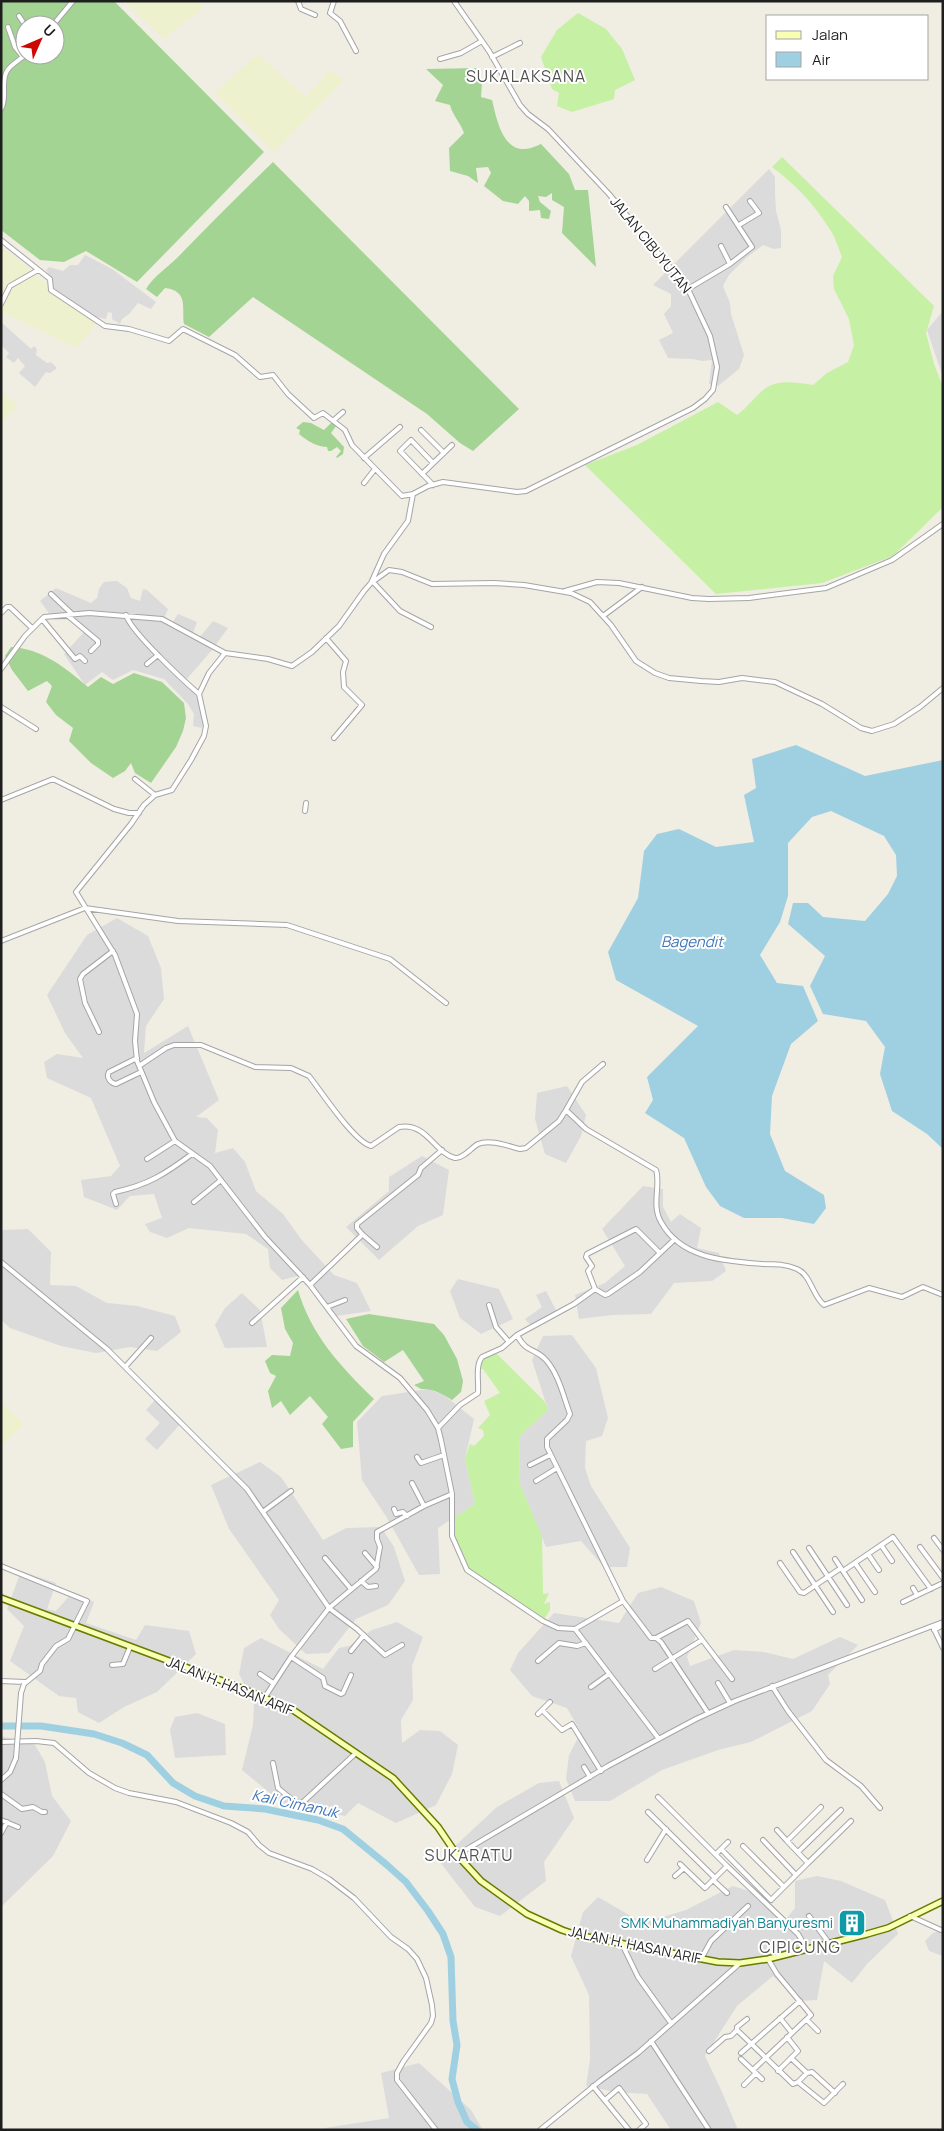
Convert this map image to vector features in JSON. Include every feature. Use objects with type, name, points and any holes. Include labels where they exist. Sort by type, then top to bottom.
[{"type":"main road","name":"JALAN H. HASAN ARIF","points":[[1,1598],[265,1697],[304,1716],[399,1784],[438,1827],[457,1854],[481,1882],[527,1914],[569,1932],[701,1959],[740,1964],[888,1928],[943,1901]]},
{"type":"street","points":[[61,15],[73,1]]},
{"type":"street","points":[[298,1],[301,9],[315,16]]},
{"type":"street","points":[[334,1],[330,13],[340,21],[356,51]]},
{"type":"street","name":"JALAN CIBUYUTAN","points":[[413,496],[433,485],[443,482],[517,492],[526,491],[626,443],[693,408],[706,399],[713,390],[716,381],[715,354],[707,328],[688,289],[610,194],[548,129],[528,114],[520,105],[492,57],[454,1]]},
{"type":"street","points":[[8,27],[15,46]]},
{"type":"street","points":[[440,59],[461,53],[482,42]]},
{"type":"street","points":[[492,57],[520,43]]},
{"type":"street","points":[[1,109],[4,104],[5,76],[10,67],[15,63]]},
{"type":"street","points":[[738,225],[759,213],[750,200]]},
{"type":"street","points":[[688,289],[730,264],[752,247],[726,207]]},
{"type":"street","points":[[1,240],[51,280],[51,290],[105,326],[129,329],[169,341],[182,330],[186,330],[235,355],[260,377],[273,375],[288,394],[314,418],[323,413],[346,430],[350,443],[402,496],[413,496],[408,521],[384,554],[372,582]]},
{"type":"street","points":[[720,246],[730,264]]},
{"type":"street","points":[[1,304],[10,286],[38,270]]},
{"type":"street","points":[[334,420],[343,412]]},
{"type":"street","points":[[364,458],[400,427]]},
{"type":"street","points":[[421,430],[444,453]]},
{"type":"street","points":[[433,463],[411,440],[400,451],[433,485]]},
{"type":"street","points":[[422,474],[452,445]]},
{"type":"street","points":[[364,483],[375,469]]},
{"type":"street","points":[[563,592],[597,582],[642,587],[685,597],[709,599],[749,598],[826,588],[892,560],[943,524]]},
{"type":"street","points":[[1,669],[32,628],[42,619],[47,616],[89,613],[162,619],[225,653],[268,658],[292,666],[299,663],[339,626],[352,606],[372,582],[389,570],[402,572],[432,584],[494,583],[524,585],[577,596],[590,602],[636,661],[655,673],[669,678],[701,681],[719,682],[742,678],[775,682],[822,704],[861,728],[872,731],[894,724],[920,707],[943,688]]},
{"type":"street","points":[[372,582],[400,611],[431,627]]},
{"type":"street","points":[[601,614],[642,587]]},
{"type":"street","points":[[575,588],[577,596]]},
{"type":"street","points":[[51,594],[69,615],[98,641],[98,644],[91,651]]},
{"type":"street","points":[[1,612],[6,607],[10,607],[32,628]]},
{"type":"street","points":[[126,615],[137,632],[199,694],[206,724],[204,736],[172,790],[155,795],[144,805],[76,890],[76,894],[113,951],[137,1014],[135,1041],[137,1058],[141,1072],[164,1124],[175,1141],[210,1166],[265,1237],[310,1285],[356,1346],[400,1378],[427,1410],[438,1428],[452,1494],[452,1536],[469,1572],[543,1621],[558,1628],[575,1629],[623,1601]]},
{"type":"street","points":[[42,619],[75,658],[80,656],[85,661]]},
{"type":"street","points":[[326,638],[346,662],[343,672],[344,687],[362,705],[334,738]]},
{"type":"street","points":[[199,694],[209,673],[225,653]]},
{"type":"street","points":[[147,664],[158,654]]},
{"type":"street","points":[[1,707],[36,729]]},
{"type":"street","points":[[1,800],[53,779],[114,808],[129,813],[140,812]]},
{"type":"street","points":[[135,779],[155,795]]},
{"type":"street","points":[[305,810],[306,803]]},
{"type":"street","points":[[1,941],[85,908],[178,920],[287,925],[390,959],[446,1003]]},
{"type":"street","points":[[99,1032],[85,1003],[80,979],[83,974],[113,951]]},
{"type":"street","points":[[139,1066],[166,1048],[174,1045],[201,1045],[255,1067],[291,1068],[309,1076],[362,1142],[371,1146],[403,1126],[421,1131],[442,1150],[458,1158],[484,1142],[524,1148],[559,1121],[582,1082],[603,1064]]},
{"type":"street","points":[[137,1058],[108,1072],[108,1078],[112,1083],[116,1084],[141,1072]]},
{"type":"street","points":[[566,1110],[586,1129],[656,1170],[655,1198],[660,1222],[675,1239],[700,1256],[782,1264],[798,1270],[806,1275],[816,1296],[824,1305],[869,1288],[899,1297],[906,1296],[924,1287],[943,1295]]},
{"type":"street","points":[[147,1159],[175,1141]]},
{"type":"street","points":[[376,1247],[360,1236],[357,1224],[418,1175],[422,1167],[442,1150]]},
{"type":"street","points":[[116,1204],[115,1192],[139,1183],[149,1182],[168,1172],[192,1154]]},
{"type":"street","points":[[194,1202],[221,1180]]},
{"type":"street","points":[[660,1253],[636,1229],[587,1254],[586,1257],[592,1266],[588,1272],[595,1289],[605,1295],[608,1294],[640,1272],[675,1239]]},
{"type":"street","points":[[310,1285],[360,1236]]},
{"type":"street","points":[[1,1262],[38,1294],[72,1319],[126,1366],[241,1482],[264,1511],[329,1608],[364,1635],[385,1655],[402,1645]]},
{"type":"street","points":[[252,1323],[303,1277]]},
{"type":"street","points":[[438,1428],[460,1405],[478,1393],[477,1380],[480,1360],[498,1350],[517,1335],[574,1304],[595,1289]]},
{"type":"street","points":[[327,1307],[345,1300]]},
{"type":"street","points":[[489,1305],[496,1327],[509,1342]]},
{"type":"street","points":[[517,1335],[524,1348],[540,1355],[552,1368],[568,1418],[547,1439],[546,1444],[623,1601],[650,1637],[656,1638],[661,1642],[708,1713]]},
{"type":"street","points":[[126,1366],[151,1338]]},
{"type":"street","points":[[530,1464],[550,1454]]},
{"type":"street","points":[[417,1457],[421,1463],[444,1455]]},
{"type":"street","points":[[536,1481],[557,1468]]},
{"type":"street","points":[[412,1483],[424,1506]]},
{"type":"street","points":[[264,1511],[291,1491]]},
{"type":"street","points":[[265,1697],[290,1657],[329,1608],[377,1567],[380,1547],[377,1539],[378,1532],[424,1506],[452,1494]]},
{"type":"street","points":[[394,1509],[396,1514],[403,1512],[407,1516]]},
{"type":"street","points":[[780,1563],[802,1593],[855,1563],[891,1538],[896,1539],[931,1589]]},
{"type":"street","points":[[934,1538],[943,1550]]},
{"type":"street","points":[[881,1545],[892,1562]]},
{"type":"street","points":[[920,1547],[943,1578]]},
{"type":"street","points":[[808,1548],[847,1604]]},
{"type":"street","points":[[364,1552],[377,1567]]},
{"type":"street","points":[[793,1552],[833,1612]]},
{"type":"street","points":[[868,1554],[879,1570]]},
{"type":"street","points":[[325,1558],[351,1589]]},
{"type":"street","points":[[835,1558],[862,1600]]},
{"type":"street","points":[[855,1563],[875,1592]]},
{"type":"street","points":[[1,1566],[86,1600],[68,1639],[56,1646],[42,1664],[40,1671],[25,1683],[22,1693],[16,1758],[10,1772],[2,1779]]},
{"type":"street","points":[[361,1581],[368,1587],[376,1586]]},
{"type":"street","points":[[903,1602],[943,1583]]},
{"type":"street","points":[[913,1588],[918,1595]]},
{"type":"street","points":[[656,1638],[688,1620],[732,1679]]},
{"type":"street","points":[[457,1854],[601,1770],[708,1713],[881,1644],[943,1624]]},
{"type":"street","points":[[933,1628],[943,1648]]},
{"type":"street","points":[[575,1629],[659,1739]]},
{"type":"street","points":[[351,1651],[364,1635]]},
{"type":"street","points":[[655,1669],[702,1640]]},
{"type":"street","points":[[538,1661],[559,1643],[577,1646],[586,1643]]},
{"type":"street","points":[[112,1665],[123,1664],[130,1647]]},
{"type":"street","points":[[290,1657],[323,1678],[325,1686],[341,1694],[344,1693],[351,1675]]},
{"type":"street","points":[[260,1674],[274,1683]]},
{"type":"street","points":[[591,1687],[609,1674]]},
{"type":"street","points":[[1,1681],[25,1683]]},
{"type":"street","points":[[718,1683],[730,1703]]},
{"type":"street","points":[[772,1686],[788,1711],[826,1760],[861,1786],[880,1808]]},
{"type":"street","points":[[538,1714],[550,1702]]},
{"type":"street","points":[[542,1710],[562,1730],[572,1724],[601,1770]]},
{"type":"street","points":[[1,1742],[36,1741],[54,1743],[89,1773],[115,1788],[129,1793],[176,1802],[231,1823],[248,1832],[264,1850],[312,1869],[354,1898],[391,1937],[408,1948],[417,1959],[426,1978],[433,2016],[420,2041],[403,2062],[397,2073],[397,2080],[436,2130]]},
{"type":"street","points":[[273,1763],[278,1788],[295,1802],[302,1803],[356,1753]]},
{"type":"street","points":[[584,1767],[590,1777]]},
{"type":"street","points":[[2,1795],[22,1808],[33,1807],[45,1812]]},
{"type":"street","points":[[658,1797],[798,1934],[807,1949]]},
{"type":"street","points":[[787,1841],[821,1808]]},
{"type":"street","points":[[798,1852],[841,1810]]},
{"type":"street","points":[[648,1812],[727,1893]]},
{"type":"street","points":[[1,1820],[18,1827]]},
{"type":"street","points":[[767,1904],[851,1821]]},
{"type":"street","points":[[1,1833],[7,1822]]},
{"type":"street","points":[[647,1860],[666,1830]]},
{"type":"street","points":[[776,1830],[808,1863]]},
{"type":"street","points":[[763,1840],[796,1875]]},
{"type":"street","points":[[716,1854],[728,1842]]},
{"type":"street","points":[[743,1846],[784,1887]]},
{"type":"street","points":[[721,1849],[771,1900]]},
{"type":"street","points":[[680,1864],[705,1888],[727,1866]]},
{"type":"street","points":[[675,1876],[684,1868]]},
{"type":"street","points":[[701,1959],[711,1941],[748,1906]]},
{"type":"street","points":[[809,1916],[829,1943]]},
{"type":"street","points":[[910,1916],[941,1930]]},
{"type":"street","points":[[621,1942],[638,1977],[671,2023]]},
{"type":"street","points":[[744,2085],[766,2058],[811,2016],[811,2013],[777,1974],[768,1958]]},
{"type":"street","points":[[540,2130],[651,2041],[740,1964]]},
{"type":"street","points":[[741,2052],[800,2001]]},
{"type":"street","points":[[780,2018],[792,2033]]},
{"type":"street","points":[[709,2051],[725,2037],[737,2030],[737,2027],[747,2019]]},
{"type":"street","points":[[807,2020],[818,2032]]},
{"type":"street","points":[[737,2030],[793,2084],[808,2073]]},
{"type":"street","points":[[778,2071],[798,2050],[787,2037]]},
{"type":"street","points":[[651,2041],[709,2130]]},
{"type":"street","points":[[791,2058],[808,2073],[812,2072],[835,2093]]},
{"type":"street","points":[[741,2059],[762,2079]]},
{"type":"street","points":[[798,2082],[822,2102],[826,2102],[844,2084]]},
{"type":"street","points":[[593,2086],[629,2130]]},
{"type":"street","points":[[604,2100],[619,2088],[646,2124],[639,2130]]},
{"type":"shaded area","points":[[769,169],[775,177],[776,211],[781,230],[781,248],[774,249],[763,245],[729,275],[723,286],[730,303],[731,314],[744,355],[739,369],[718,386],[709,384],[712,360],[668,358],[659,340],[673,333],[664,314],[671,306],[671,294],[653,285]]},
{"type":"shaded area","points":[[85,255],[112,269],[156,302],[151,309],[138,303],[122,319],[120,324],[112,319],[112,313],[108,312],[106,319],[91,316],[49,295],[52,281],[46,270],[49,267],[63,271],[70,265],[78,265]]},
{"type":"shaded area","points":[[943,311],[943,377],[927,330]]},
{"type":"shaded area","points":[[1,322],[31,349],[34,346],[37,349],[36,355],[47,363],[51,362],[57,368],[50,373],[46,372],[35,387],[19,373],[25,366],[18,358],[14,363],[6,357],[9,353],[1,345]]},
{"type":"shaded area","points":[[117,581],[127,588],[131,598],[140,601],[143,589],[147,590],[168,609],[164,618],[172,623],[178,614],[197,622],[193,633],[200,637],[213,621],[228,628],[186,680],[196,689],[204,718],[202,728],[193,726],[194,714],[188,704],[164,679],[133,670],[113,680],[102,672],[85,685],[64,654],[84,632],[73,619],[54,620],[40,601],[56,588],[91,603],[97,598],[99,589],[104,582]]},
{"type":"shaded area","points":[[117,918],[148,936],[161,968],[164,999],[146,1026],[144,1053],[188,1026],[219,1100],[196,1117],[207,1118],[218,1130],[215,1153],[233,1148],[245,1162],[256,1191],[283,1214],[301,1239],[334,1275],[357,1283],[371,1311],[330,1317],[314,1294],[298,1276],[282,1280],[270,1268],[268,1249],[246,1234],[189,1228],[167,1238],[150,1232],[145,1224],[162,1218],[154,1194],[130,1196],[117,1210],[84,1197],[81,1180],[111,1176],[120,1166],[91,1098],[47,1078],[44,1062],[57,1054],[83,1058],[65,1033],[47,995],[87,935]]},
{"type":"shaded area","points":[[567,1086],[586,1115],[581,1136],[566,1163],[545,1154],[535,1119],[537,1093]]},
{"type":"shaded area","points":[[422,1156],[449,1170],[443,1215],[418,1226],[379,1260],[346,1227],[389,1191],[389,1177]]},
{"type":"shaded area","points":[[643,1186],[663,1189],[663,1207],[671,1222],[680,1214],[701,1228],[697,1248],[719,1253],[726,1271],[712,1281],[674,1283],[651,1314],[612,1315],[579,1319],[575,1295],[605,1283],[625,1266],[602,1229]]},
{"type":"shaded area","points":[[28,1229],[51,1252],[50,1285],[76,1286],[107,1303],[137,1306],[175,1316],[181,1332],[157,1351],[130,1347],[96,1353],[61,1346],[10,1328],[1,1320],[1,1230]]},
{"type":"shaded area","points":[[458,1279],[499,1289],[513,1319],[481,1334],[460,1318],[450,1291]]},
{"type":"shaded area","points":[[546,1291],[557,1312],[532,1327],[525,1319],[542,1307],[536,1295]]},
{"type":"shaded area","points":[[242,1293],[260,1310],[267,1347],[225,1348],[215,1325],[225,1308]]},
{"type":"shaded area","points":[[572,1335],[596,1368],[608,1418],[602,1436],[586,1441],[585,1468],[591,1486],[630,1548],[627,1567],[604,1567],[581,1541],[546,1547],[519,1482],[520,1436],[548,1410],[532,1360],[543,1336]]},
{"type":"shaded area","points":[[428,1389],[444,1395],[474,1419],[465,1459],[475,1504],[438,1528],[440,1574],[419,1575],[387,1518],[362,1480],[357,1422],[382,1396]]},
{"type":"shaded area","points":[[156,1399],[182,1422],[157,1450],[145,1439],[160,1423],[146,1410]]},
{"type":"shaded area","points":[[260,1462],[281,1477],[323,1540],[346,1528],[381,1527],[394,1547],[405,1581],[388,1605],[356,1619],[329,1653],[306,1654],[279,1629],[270,1615],[279,1600],[229,1529],[211,1485]]},
{"type":"shaded area","points":[[21,1571],[56,1583],[47,1609],[56,1611],[73,1592],[94,1602],[86,1623],[136,1640],[145,1625],[189,1631],[196,1654],[157,1692],[124,1707],[99,1723],[78,1712],[76,1698],[59,1696],[10,1661],[24,1626],[7,1609]]},
{"type":"shaded area","points":[[661,1587],[694,1601],[701,1623],[687,1657],[690,1666],[734,1650],[764,1652],[793,1659],[840,1637],[858,1645],[828,1675],[830,1684],[812,1711],[751,1742],[718,1750],[662,1770],[610,1801],[575,1801],[566,1779],[569,1755],[581,1732],[567,1708],[532,1696],[510,1670],[518,1653],[554,1613],[619,1623],[638,1593]]},
{"type":"shaded area","points":[[397,1622],[423,1637],[412,1666],[413,1700],[401,1720],[402,1743],[420,1730],[440,1731],[458,1745],[452,1774],[436,1805],[396,1823],[358,1803],[345,1816],[282,1803],[242,1770],[253,1725],[254,1703],[239,1674],[244,1648],[261,1638],[323,1669],[339,1648],[349,1646],[372,1630]]},
{"type":"shaded area","points":[[197,1713],[225,1724],[226,1755],[175,1758],[170,1730],[175,1717]]},
{"type":"shaded area","points":[[1,1736],[35,1745],[45,1762],[52,1796],[71,1821],[53,1856],[1,1907]]},
{"type":"shaded area","points":[[559,1781],[574,1818],[544,1862],[546,1881],[500,1916],[475,1907],[439,1861],[497,1807],[539,1783]]},
{"type":"shaded area","points":[[817,1876],[841,1881],[885,1900],[898,1934],[867,1964],[852,1983],[824,1961],[817,2000],[798,2001],[773,1976],[737,2006],[705,2056],[738,2130],[671,2130],[647,2094],[615,2092],[586,2086],[590,2059],[589,1995],[571,1956],[583,1912],[598,1897],[643,1923],[686,1910],[733,1886],[762,1895],[786,1919],[795,1908],[795,1881]]},
{"type":"shaded area","points":[[943,1930],[943,1956],[929,1951],[925,1941],[933,1933]]},
{"type":"shaded area","points":[[419,2063],[471,2110],[483,2130],[325,2130],[325,2128],[389,2118],[381,2073]]},
{"type":"green space","points":[[1,1],[114,1],[264,152],[137,282],[86,251],[64,262],[40,260],[1,230]]},
{"type":"green space","points":[[124,1],[199,1],[203,8],[164,39]]},
{"type":"green space","points":[[578,13],[606,29],[622,49],[635,80],[615,90],[614,99],[572,112],[557,106],[559,93],[552,89],[541,57],[557,30]]},
{"type":"green space","points":[[257,54],[306,97],[330,70],[344,80],[274,152],[215,93]]},
{"type":"green space","points":[[477,68],[482,82],[481,97],[492,100],[501,131],[506,139],[517,148],[531,148],[541,144],[569,174],[575,190],[588,190],[596,267],[562,233],[564,207],[552,200],[552,193],[546,197],[538,196],[540,202],[551,211],[549,219],[541,218],[540,210],[529,211],[529,201],[525,196],[518,204],[503,201],[484,186],[491,173],[488,167],[476,168],[478,183],[468,176],[450,171],[449,148],[464,133],[450,105],[435,101],[443,85],[426,69]]},
{"type":"green space","points":[[782,157],[934,306],[926,333],[934,364],[943,387],[943,507],[893,556],[822,583],[716,594],[585,465],[637,445],[718,402],[737,415],[771,385],[789,382],[813,385],[827,373],[848,362],[854,345],[849,319],[834,289],[833,276],[842,257],[833,235],[810,202],[796,187],[772,167]]},
{"type":"green space","points":[[273,162],[519,409],[473,451],[460,443],[427,414],[253,297],[209,337],[184,324],[183,302],[178,293],[165,288],[157,297],[146,289]]},
{"type":"green space","points":[[1,246],[96,324],[76,348],[1,312]]},
{"type":"green space","points":[[1,390],[18,407],[1,423]]},
{"type":"green space","points":[[303,422],[311,423],[324,430],[332,422],[336,426],[331,433],[344,447],[343,454],[337,458],[341,451],[337,447],[328,451],[327,447],[316,445],[302,437],[299,434],[300,430],[296,428]]},
{"type":"green space","points":[[11,647],[23,648],[43,655],[62,666],[88,687],[101,677],[113,684],[134,673],[162,682],[184,703],[186,718],[183,731],[176,747],[151,783],[135,773],[131,763],[125,771],[113,778],[91,763],[69,741],[73,728],[56,715],[46,702],[52,686],[47,681],[28,691],[12,670],[5,656]]},
{"type":"green space","points":[[298,1290],[311,1322],[328,1349],[374,1399],[353,1422],[353,1447],[341,1449],[322,1424],[328,1417],[310,1396],[290,1415],[281,1401],[272,1408],[268,1391],[276,1376],[270,1373],[265,1361],[272,1355],[290,1356],[293,1343],[285,1329],[281,1308]]},
{"type":"green space","points":[[369,1314],[434,1324],[444,1335],[457,1359],[463,1381],[461,1392],[452,1400],[433,1390],[421,1389],[414,1385],[424,1381],[403,1350],[384,1362],[363,1346],[346,1319]]},
{"type":"green space","points":[[495,1352],[545,1402],[548,1410],[520,1436],[519,1482],[542,1536],[543,1594],[549,1593],[544,1604],[550,1602],[550,1610],[543,1621],[469,1573],[453,1540],[452,1519],[475,1504],[465,1459],[470,1444],[474,1446],[484,1436],[483,1430],[478,1428],[490,1415],[484,1401],[500,1393],[483,1369],[479,1369],[480,1358]]},
{"type":"green space","points":[[1,1402],[24,1424],[1,1446]]},
{"type":"water","name":"Bagendit","points":[[796,745],[865,776],[943,760],[943,1149],[927,1134],[892,1111],[880,1074],[885,1047],[866,1021],[823,1014],[810,986],[825,956],[788,924],[793,903],[808,903],[823,917],[865,921],[888,894],[897,876],[896,855],[884,836],[831,811],[812,817],[788,843],[788,896],[780,922],[760,955],[777,983],[803,986],[818,1021],[791,1044],[772,1096],[770,1134],[785,1171],[824,1195],[826,1208],[814,1224],[782,1218],[744,1218],[720,1206],[706,1187],[684,1138],[645,1113],[653,1100],[647,1077],[698,1026],[616,980],[608,952],[638,898],[644,851],[657,834],[679,829],[716,847],[754,842],[744,795],[756,788],[752,759]]},
{"type":"waterway","name":"Kali Cimanuk","points":[[1,1726],[41,1726],[94,1734],[122,1743],[147,1755],[173,1783],[195,1796],[224,1806],[265,1809],[318,1820],[343,1829],[387,1865],[406,1882],[428,1911],[443,1934],[451,1957],[453,2021],[457,2045],[452,2079],[458,2102],[467,2122],[477,2130]]},
{"type":"place","name":"SMK Muhammadiyah Banyuresmi","points":[[852,1923]]},
{"type":"district","name":"SUKALAKSANA","points":[[526,76]]},
{"type":"district","name":"SUKARATU","points":[[469,1855]]},
{"type":"district","name":"CIPICUNG","points":[[800,1947]]}]
